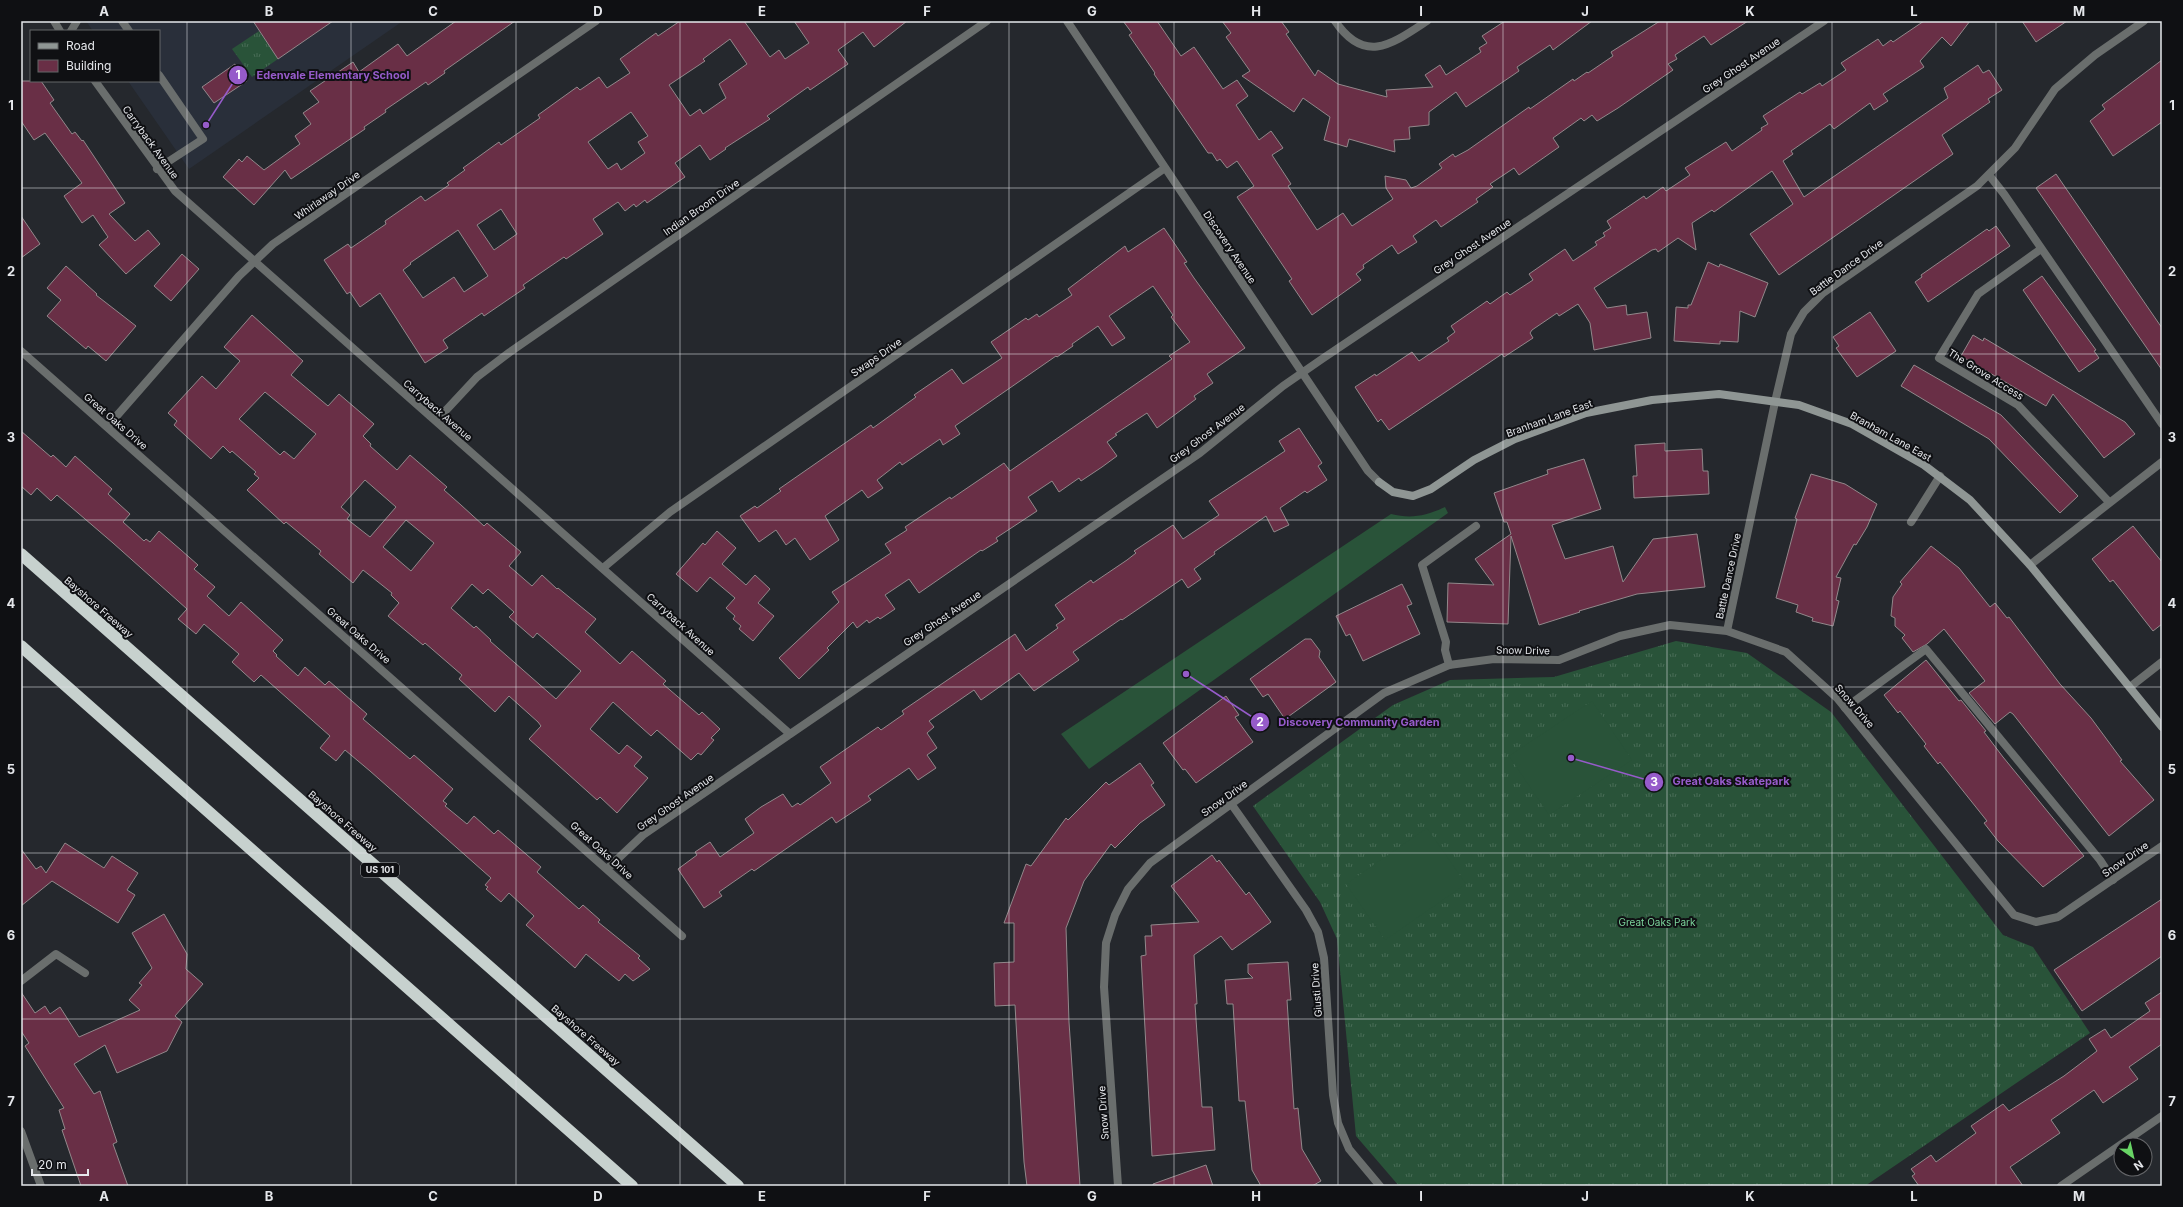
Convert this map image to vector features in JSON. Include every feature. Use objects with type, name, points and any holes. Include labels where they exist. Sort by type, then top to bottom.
[{"type":"highway","name":"Bayshore Freeway","points":[[21,554],[738,1186]]},
{"type":"highway","points":[[21,646],[632,1186]]},
{"type":"street","points":[[54,21],[59,30]]},
{"type":"street","points":[[71,30],[77,21]]},
{"type":"street","points":[[122,21],[128,30]]},
{"type":"street","name":"Whirlaway Drive","points":[[106,427],[239,276],[273,244],[596,21]]},
{"type":"street","name":"Indian Broom Drive","points":[[436,421],[477,376],[510,352],[987,21]]},
{"type":"street","name":"Discovery Avenue","points":[[1066,21],[1368,471],[1380,482]]},
{"type":"street","points":[[1335,21],[1350,39],[1365,46],[1381,47],[1396,42],[1427,21]]},
{"type":"street","name":"Grey Ghost Avenue","points":[[608,868],[643,836],[1200,453],[1302,373],[1824,21]]},
{"type":"street","name":"Battle Dance Drive","points":[[1726,631],[1791,334],[1804,312],[1823,293],[1977,186],[2015,148],[2055,89],[2095,55],[2144,21]]},
{"type":"street","points":[[157,169],[203,139],[160,75]]},
{"type":"street","name":"Carryback Avenue","points":[[96,82],[174,192],[790,734]]},
{"type":"street","name":"Swaps Drive","points":[[603,568],[670,512],[1165,168]]},
{"type":"street","points":[[1989,175],[2004,194],[2162,424]]},
{"type":"street","name":"The Grove Access","points":[[2042,249],[1978,294],[1939,358],[2018,405],[2109,502]]},
{"type":"street","name":"Great Oaks Drive","points":[[21,351],[608,868],[682,936]]},
{"type":"street","name":"Branham Lane East","points":[[1380,482],[1394,492],[1413,496],[1431,489],[1474,460],[1515,439],[1586,413],[1652,400],[1719,394],[1799,406],[1852,424],[1924,465],[1970,500],[2030,565],[2162,727]]},
{"type":"street","points":[[2030,565],[2162,462]]},
{"type":"street","points":[[1911,522],[1940,476]]},
{"type":"street","points":[[1448,665],[1445,650],[1446,642],[1422,565],[1476,526]]},
{"type":"street","name":"Snow Drive","points":[[1118,1186],[1104,987],[1106,943],[1115,915],[1128,889],[1150,863],[1232,805],[1384,693],[1448,665],[1494,659],[1559,660],[1620,636],[1670,625],[1726,631],[1786,652],[1837,698],[2014,915],[2036,922],[2058,917],[2162,846]]},
{"type":"street","points":[[1845,708],[1926,649],[2100,860],[2113,880]]},
{"type":"street","points":[[2130,687],[2162,662]]},
{"type":"street","name":"Giusti Drive","points":[[1232,805],[1306,910],[1318,932],[1324,958],[1333,1095],[1338,1123],[1349,1149],[1380,1186]]},
{"type":"street","points":[[21,981],[56,954],[86,973]]},
{"type":"street","points":[[2061,1186],[2162,1116]]},
{"type":"street","points":[[21,1131],[41,1186]]},
{"type":"shaded area","points":[[86,21],[403,21],[189,169],[129,82],[160,82],[160,30],[92,30]]},
{"type":"green space","points":[[259,31],[278,59],[252,77],[232,49]]},
{"type":"green space","points":[[1445,507],[1448,513],[1089,769],[1061,734],[1391,514],[1398,516],[1418,516],[1431,513]]},
{"type":"green space","name":"Great Oaks Park","points":[[1676,641],[1747,653],[1831,712],[2003,935],[2033,947],[2090,1033],[1865,1186],[1399,1186],[1356,1136],[1337,939],[1320,902],[1253,806],[1393,705],[1450,680],[1554,677]]},
{"type":"green space","points":[[1592,701],[1632,760],[1549,815],[1509,756]]},
{"type":"green space","points":[[1427,828],[1466,884],[1385,940],[1346,884]]},
{"type":"building","points":[[253,21],[333,21],[278,59]]},
{"type":"building","points":[[456,21],[515,21],[444,71],[445,73],[428,85],[426,82],[385,110],[386,112],[364,127],[365,129],[291,179],[285,170],[254,205],[223,177],[239,159],[242,162],[247,156],[264,170],[300,144],[295,136],[311,124],[303,113],[319,102],[310,91],[353,62],[359,72],[398,44],[407,56]]},
{"type":"building","points":[[680,21],[744,21],[770,57],[779,50],[785,59],[809,43],[794,21],[907,21],[874,47],[863,32],[838,50],[848,64],[810,90],[808,87],[767,116],[770,119],[725,148],[726,149],[710,160],[700,145],[675,163],[685,177],[647,203],[645,200],[636,207],[634,204],[625,211],[618,202],[593,219],[603,234],[566,259],[564,257],[523,285],[525,288],[484,316],[482,313],[443,340],[448,348],[425,363],[380,293],[360,307],[350,292],[347,294],[324,260],[348,244],[351,248],[386,224],[385,221],[421,196],[425,201],[449,185],[447,183],[465,170],[463,168],[499,142],[501,145],[540,118],[538,115],[577,87],[580,90],[599,77],[607,88],[630,73],[620,59],[656,33],[658,36]],"holes":[[[730,39],[747,64],[719,84],[726,98],[703,114],[700,109],[690,116],[669,85],[705,61],[703,59]],[[631,112],[648,136],[638,142],[645,153],[621,170],[617,163],[608,169],[588,142]],[[501,209],[517,234],[494,250],[477,225]],[[458,230],[488,276],[464,292],[454,277],[423,298],[403,270],[411,264],[410,263]]]},
{"type":"building","points":[[1123,21],[1157,21],[1181,56],[1194,47],[1223,89],[1237,80],[1248,96],[1236,105],[1259,140],[1271,131],[1283,148],[1272,155],[1291,184],[1288,186],[1317,230],[1343,213],[1352,226],[1393,199],[1386,188],[1385,176],[1406,180],[1411,188],[1417,186],[1442,168],[1439,164],[1453,154],[1455,157],[1468,150],[1529,107],[1530,109],[1573,79],[1574,81],[1587,72],[1588,73],[1613,56],[1611,52],[1660,21],[1748,21],[1711,45],[1704,36],[1675,55],[1677,59],[1668,64],[1673,70],[1597,121],[1592,115],[1584,121],[1581,118],[1553,138],[1559,147],[1519,175],[1514,168],[1490,184],[1493,187],[1476,199],[1478,202],[1441,227],[1436,220],[1413,236],[1417,242],[1398,254],[1392,245],[1363,265],[1364,268],[1356,274],[1361,280],[1312,315],[1289,281],[1292,279],[1237,197],[1254,186],[1237,161],[1227,168],[1220,159],[1217,161],[1212,153],[1208,153],[1154,74],[1155,73],[1129,35],[1132,33]]},
{"type":"building","points":[[1222,21],[1281,21],[1289,32],[1286,34],[1315,76],[1318,70],[1338,84],[1387,97],[1386,90],[1433,87],[1425,75],[1440,65],[1446,75],[1481,52],[1479,48],[1487,43],[1482,36],[1505,21],[1592,21],[1553,50],[1550,45],[1517,67],[1519,71],[1466,107],[1456,92],[1429,112],[1429,125],[1409,127],[1410,139],[1394,140],[1395,152],[1349,139],[1347,147],[1324,140],[1330,117],[1303,98],[1294,112],[1242,76],[1250,71],[1226,37],[1231,33]]},
{"type":"building","points":[[1924,21],[1970,21],[1951,46],[1942,37],[1920,61],[1924,67],[1883,94],[1888,101],[1874,110],[1870,103],[1834,129],[1830,124],[1791,151],[1793,154],[1783,161],[1804,197],[1948,98],[1944,88],[1978,65],[1983,73],[1989,70],[2002,90],[1988,99],[1990,102],[1942,135],[1953,154],[1779,275],[1750,234],[1793,204],[1772,171],[1714,212],[1712,210],[1692,223],[1696,250],[1678,238],[1658,252],[1656,249],[1652,250],[1594,288],[1607,308],[1626,305],[1627,315],[1647,312],[1651,338],[1594,350],[1590,323],[1578,304],[1559,316],[1557,313],[1532,330],[1530,333],[1533,338],[1504,357],[1502,354],[1389,430],[1381,419],[1378,422],[1355,387],[1375,374],[1376,376],[1412,352],[1419,361],[1449,341],[1447,338],[1455,332],[1451,326],[1487,301],[1490,304],[1507,292],[1510,295],[1533,280],[1529,274],[1565,249],[1573,261],[1597,245],[1595,242],[1605,236],[1603,233],[1611,228],[1607,221],[1644,196],[1646,199],[1663,187],[1666,191],[1690,175],[1685,168],[1726,142],[1732,151],[1762,130],[1761,128],[1768,124],[1763,116],[1800,92],[1802,94],[1820,83],[1822,86],[1846,70],[1841,63],[1878,39],[1883,46],[1891,40],[1893,42]]},
{"type":"building","points":[[2022,21],[2067,21],[2036,42]]},
{"type":"building","points":[[2162,60],[2162,122],[2113,156],[2090,121],[2105,109],[2102,105]]},
{"type":"building","points":[[235,64],[247,81],[214,103],[202,87]]},
{"type":"building","points":[[21,81],[42,82],[54,100],[50,103],[72,134],[75,132],[82,141],[83,140],[125,203],[109,214],[135,241],[148,230],[160,244],[126,274],[99,245],[108,237],[93,215],[82,223],[64,196],[82,183],[45,133],[34,140],[21,121]]},
{"type":"building","points":[[2056,174],[2162,328],[2162,370],[2036,188]]},
{"type":"building","points":[[21,216],[40,244],[21,258]]},
{"type":"building","points":[[1996,226],[2010,246],[1928,302],[1915,282],[1922,277],[1921,275],[1987,229],[1989,231]]},
{"type":"building","points":[[1164,228],[1187,262],[1184,263],[1194,278],[1245,348],[1207,374],[1213,383],[1194,396],[1196,399],[1157,428],[1147,413],[1115,434],[1117,435],[1107,442],[1117,456],[1102,467],[1081,481],[1079,478],[1059,492],[1052,481],[1028,497],[1037,511],[996,538],[998,541],[982,551],[981,550],[919,593],[909,579],[885,595],[895,609],[880,619],[878,617],[869,623],[867,620],[857,628],[853,622],[827,648],[829,650],[799,679],[779,658],[839,602],[832,592],[891,553],[885,544],[907,530],[905,527],[950,497],[951,499],[1004,463],[1010,471],[1172,359],[1169,356],[1190,342],[1171,317],[1173,315],[1153,286],[1109,316],[1125,338],[1112,346],[1098,326],[1072,344],[1073,346],[1057,357],[1056,356],[955,426],[960,434],[943,445],[940,439],[902,465],[900,462],[877,480],[883,488],[868,498],[862,490],[825,516],[839,540],[810,560],[795,538],[786,545],[776,530],[759,542],[740,516],[755,506],[757,508],[781,491],[779,489],[871,425],[873,428],[916,397],[914,395],[952,369],[963,384],[1002,358],[991,342],[1026,318],[1028,320],[1037,314],[1039,317],[1072,295],[1068,289],[1125,246],[1128,252]]},
{"type":"building","points":[[182,254],[199,269],[171,301],[154,286]]},
{"type":"building","points":[[1708,262],[1719,267],[1720,264],[1768,283],[1755,317],[1740,311],[1738,342],[1720,341],[1720,344],[1674,341],[1676,307],[1688,308],[1688,305],[1691,305]]},
{"type":"building","points":[[66,266],[97,294],[96,295],[136,326],[106,361],[88,346],[86,349],[47,316],[61,300],[47,288]]},
{"type":"building","points":[[2042,276],[2096,350],[2094,351],[2099,358],[2079,372],[2023,290]]},
{"type":"building","points":[[1870,312],[1896,351],[1857,377],[1836,348],[1839,346],[1833,337]]},
{"type":"building","points":[[252,315],[303,361],[291,375],[328,406],[339,394],[374,424],[363,436],[371,444],[370,446],[397,470],[410,455],[447,487],[444,490],[484,526],[487,523],[521,552],[509,566],[532,586],[542,575],[557,589],[558,588],[596,619],[585,632],[620,664],[632,651],[666,681],[663,684],[699,715],[702,712],[720,729],[711,738],[714,740],[701,755],[698,753],[691,760],[657,730],[651,736],[613,702],[590,729],[619,754],[627,745],[642,757],[634,766],[648,778],[617,813],[600,797],[597,800],[529,739],[541,726],[509,696],[495,712],[459,679],[462,675],[425,643],[423,645],[388,616],[399,603],[391,595],[392,593],[363,570],[353,583],[319,554],[321,551],[286,522],[284,524],[247,490],[259,478],[254,474],[256,472],[232,451],[230,453],[223,446],[211,459],[174,425],[177,421],[168,413],[202,376],[216,389],[240,361],[224,347]],"holes":[[[265,392],[316,434],[294,459],[284,451],[280,455],[239,419]],[[365,480],[396,507],[370,537],[347,519],[350,515],[341,507]],[[406,520],[434,543],[411,571],[383,547]],[[472,584],[483,594],[488,589],[514,612],[509,617],[533,638],[537,633],[581,671],[556,699],[490,641],[491,640],[476,626],[474,628],[451,608]]]},
{"type":"building","points":[[1973,335],[1983,341],[1984,338],[2125,422],[2135,434],[2104,458],[2053,394],[2046,406],[1961,356]]},
{"type":"building","points":[[1914,365],[2001,415],[2078,496],[2060,513],[1989,439],[1901,386]]},
{"type":"building","points":[[1299,428],[1322,463],[1318,466],[1327,480],[1307,493],[1305,491],[1280,508],[1289,525],[1274,532],[1266,516],[1214,552],[1215,554],[1194,569],[1201,579],[1188,588],[1182,579],[1122,620],[1121,619],[1073,652],[1079,660],[1034,691],[1019,673],[981,700],[974,690],[929,721],[934,727],[927,733],[937,748],[927,755],[936,768],[918,780],[909,768],[868,796],[871,800],[836,823],[832,817],[754,871],[752,869],[719,892],[722,896],[704,908],[678,869],[697,855],[695,852],[710,842],[720,857],[754,833],[745,819],[761,807],[783,794],[792,807],[798,803],[800,805],[831,783],[820,767],[878,727],[881,730],[904,714],[902,711],[1015,634],[1026,651],[1058,628],[1056,625],[1065,619],[1055,605],[1091,580],[1093,583],[1127,560],[1136,553],[1134,551],[1173,525],[1183,539],[1219,515],[1209,501],[1285,451],[1279,441]]},
{"type":"building","points":[[21,431],[51,457],[53,455],[66,467],[75,456],[112,489],[108,494],[130,514],[123,522],[144,541],[146,539],[150,542],[159,531],[198,565],[194,569],[215,587],[207,596],[229,616],[241,602],[283,640],[273,651],[277,655],[276,656],[298,676],[305,667],[325,685],[329,681],[367,714],[363,719],[410,759],[414,755],[453,789],[443,801],[447,804],[445,806],[467,824],[474,816],[494,834],[498,830],[541,867],[537,872],[579,909],[583,905],[600,920],[598,922],[640,956],[638,958],[650,969],[633,981],[625,974],[619,981],[586,954],[575,968],[526,925],[534,916],[509,893],[501,902],[486,889],[488,887],[485,885],[491,878],[370,771],[345,750],[336,761],[320,748],[330,736],[261,675],[254,682],[232,662],[239,654],[204,624],[196,634],[178,619],[187,609],[113,543],[57,495],[51,501],[37,488],[31,495],[21,486]]},
{"type":"building","points":[[1665,443],[1665,451],[1702,449],[1703,471],[1708,471],[1709,494],[1634,498],[1633,476],[1637,476],[1635,445]]},
{"type":"building","points":[[1584,459],[1601,509],[1552,525],[1565,559],[1613,546],[1623,582],[1653,539],[1697,534],[1705,587],[1637,594],[1579,611],[1580,612],[1539,625],[1511,536],[1508,624],[1447,622],[1448,583],[1494,585],[1475,559],[1511,534],[1507,522],[1504,522],[1494,493],[1548,474],[1547,470]]},
{"type":"building","points":[[1811,474],[1845,484],[1877,504],[1867,527],[1856,545],[1854,544],[1836,577],[1841,578],[1836,600],[1839,601],[1833,626],[1812,621],[1813,618],[1796,612],[1798,605],[1776,598],[1797,519],[1795,518]]},
{"type":"building","points":[[2133,526],[2162,562],[2162,624],[2153,631],[2113,580],[2110,582],[2092,559]]},
{"type":"building","points":[[717,531],[736,548],[722,564],[746,585],[755,575],[770,589],[758,603],[774,616],[753,641],[739,629],[741,626],[733,619],[735,616],[726,608],[735,598],[710,577],[697,592],[676,574],[703,543],[705,545]]},
{"type":"building","points":[[1931,546],[1959,568],[1990,607],[1995,603],[2007,618],[2009,617],[2060,684],[2091,718],[2122,760],[2120,761],[2154,800],[2109,836],[2013,714],[2010,712],[1995,724],[1969,693],[1985,681],[1944,629],[1927,644],[1913,652],[1902,638],[1905,635],[1895,626],[1895,618],[1891,616],[1893,597],[1902,584],[1900,582]]},
{"type":"building","points":[[1402,584],[1412,604],[1407,606],[1420,634],[1363,661],[1350,634],[1346,636],[1336,616]]},
{"type":"building","points":[[1305,639],[1311,639],[1320,651],[1319,657],[1336,682],[1285,719],[1268,694],[1263,697],[1250,679]]},
{"type":"building","points":[[1926,660],[1959,701],[1961,700],[1986,731],[1984,732],[2003,757],[2084,856],[2043,887],[1998,841],[1984,823],[1987,821],[1940,762],[1938,764],[1924,746],[1926,744],[1900,711],[1898,713],[1884,695]]},
{"type":"building","points":[[1226,696],[1239,715],[1235,717],[1253,742],[1196,783],[1185,769],[1183,770],[1163,743]]},
{"type":"building","points":[[1140,763],[1154,783],[1151,785],[1165,805],[1140,823],[1115,848],[1111,844],[1084,881],[1066,928],[1069,1022],[1080,1186],[1027,1186],[1024,1162],[1015,1005],[995,1006],[994,963],[1014,962],[1014,923],[1004,923],[1026,864],[1031,866],[1066,818],[1068,820],[1106,782],[1109,785]]},
{"type":"building","points":[[65,843],[104,868],[112,856],[138,873],[127,890],[135,895],[118,923],[52,881],[21,906],[21,849],[36,869],[41,866],[46,873]]},
{"type":"building","points":[[1212,855],[1217,862],[1219,860],[1246,895],[1249,892],[1271,922],[1232,950],[1221,936],[1194,955],[1197,1004],[1195,1004],[1202,1107],[1212,1107],[1215,1150],[1152,1156],[1141,956],[1146,955],[1145,936],[1152,936],[1151,925],[1199,922],[1171,886]]},
{"type":"building","points":[[2162,899],[2162,956],[2082,1011],[2054,970]]},
{"type":"building","points":[[164,914],[187,954],[186,969],[203,984],[175,1016],[182,1022],[167,1051],[117,1073],[105,1045],[74,1064],[94,1094],[100,1091],[117,1142],[113,1144],[128,1186],[81,1186],[62,1130],[65,1129],[59,1110],[64,1108],[25,1046],[29,1043],[21,1031],[21,992],[35,1013],[45,1006],[50,1014],[60,1007],[79,1037],[140,1010],[129,1000],[142,985],[139,983],[152,968],[132,933]]},
{"type":"building","points":[[1288,962],[1291,1000],[1287,1000],[1294,1109],[1298,1108],[1302,1149],[1321,1181],[1312,1186],[1261,1186],[1252,1170],[1245,1101],[1239,1101],[1233,1004],[1227,1004],[1225,980],[1253,978],[1248,973],[1248,964]]},
{"type":"building","points":[[2162,992],[2162,1044],[2129,1067],[2138,1079],[2103,1103],[2094,1090],[2051,1120],[2060,1133],[2010,1167],[2023,1186],[1919,1186],[1912,1176],[1915,1174],[1911,1169],[1931,1155],[1936,1162],[1976,1133],[1971,1126],[2003,1104],[2009,1111],[2064,1076],[2097,1051],[2089,1039],[2105,1029],[2111,1038],[2150,1011],[2145,1003]]},
{"type":"building","points":[[1206,1165],[1213,1186],[1153,1186],[1153,1184]]},
{"type":"place","name":"Edenvale Elementary School","points":[[206,125]]},
{"type":"place","name":"Discovery Community Garden","points":[[1186,674]]},
{"type":"place","name":"Great Oaks Skatepark","points":[[1571,758]]}]
